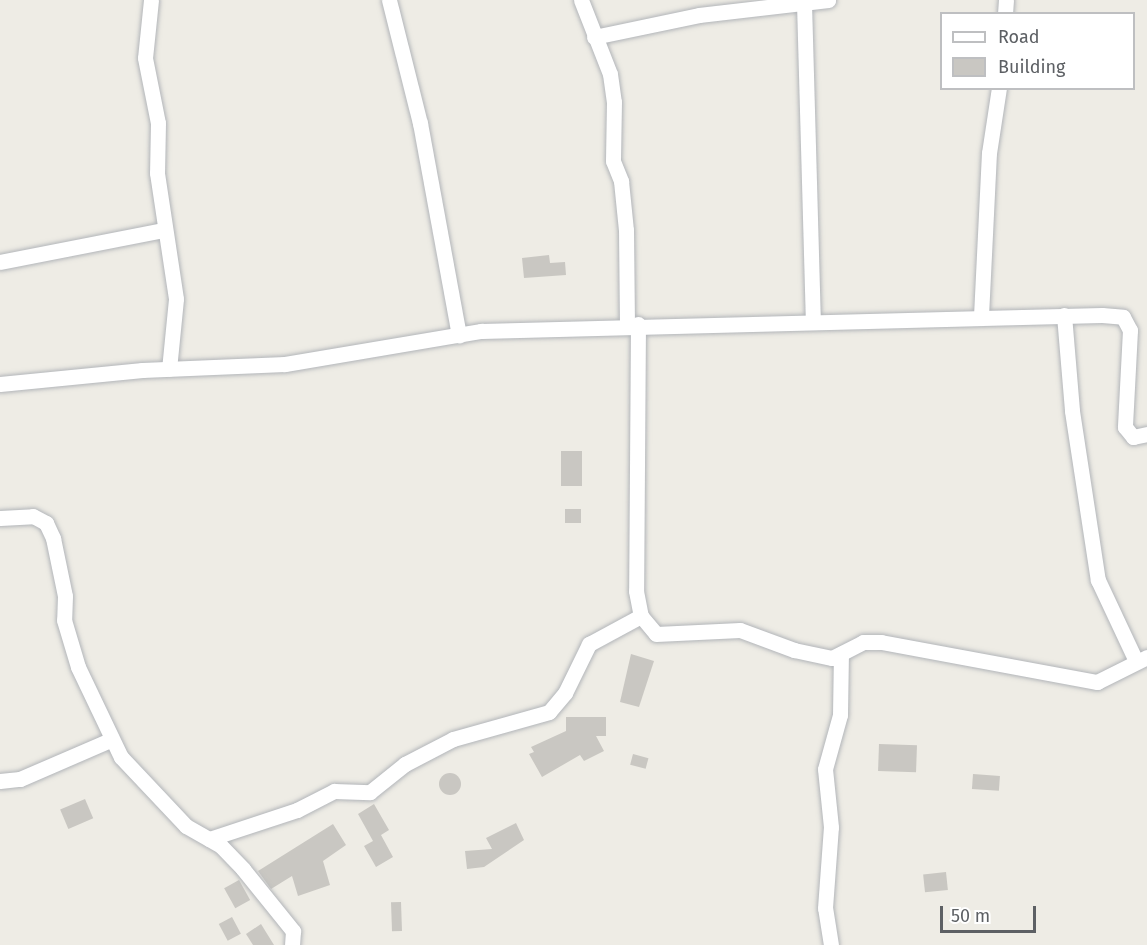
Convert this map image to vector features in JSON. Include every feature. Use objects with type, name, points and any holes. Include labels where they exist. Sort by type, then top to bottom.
[{"type":"street","points":[[151,0],[145,58],[158,123],[163,230],[176,299],[169,369]]},
{"type":"street","points":[[389,0],[420,123],[459,335]]},
{"type":"street","points":[[581,0],[610,74],[614,102],[613,161],[621,181],[632,324],[636,591],[641,616],[656,634],[740,630],[794,650],[832,657],[863,642],[881,642],[1096,682],[1142,659],[1098,580],[1072,411],[1064,315]]},
{"type":"street","points":[[594,37],[699,15],[828,0]]},
{"type":"street","points":[[804,3],[813,321]]},
{"type":"street","points":[[981,316],[989,153],[999,90]]},
{"type":"street","points":[[0,262],[163,230]]},
{"type":"street","points":[[0,384],[169,369],[285,364],[459,335],[632,324],[981,316],[1123,317],[1130,330],[1125,427],[1133,437],[1147,434]]},
{"type":"street","points":[[0,518],[33,516],[46,523],[53,538],[65,596],[64,620],[93,706],[110,740],[154,796],[186,826],[209,839],[236,861],[292,931],[292,945]]},
{"type":"street","points":[[209,839],[297,810],[334,791],[370,792],[405,764],[453,739],[549,712],[565,693],[590,644],[641,616]]},
{"type":"street","points":[[831,945],[825,908],[831,827],[825,769],[840,715],[841,654]]},
{"type":"street","points":[[0,781],[20,779],[110,740]]},
{"type":"building","points":[[549,255],[550,263],[565,262],[566,275],[524,278],[522,258]]},
{"type":"building","points":[[561,451],[582,451],[582,486],[561,486]]},
{"type":"building","points":[[565,509],[581,509],[581,523],[565,523]]},
{"type":"building","points":[[631,654],[654,661],[639,707],[620,702]]},
{"type":"building","points":[[566,717],[606,717],[606,736],[596,736],[604,751],[584,761],[580,755],[542,777],[529,754],[534,752],[531,747],[566,731]]},
{"type":"building","points":[[879,744],[917,745],[916,772],[878,771]]},
{"type":"building","points":[[633,754],[648,758],[646,769],[630,765]]},
{"type":"building","points":[[450,773],[458,776],[461,784],[458,792],[450,795],[442,792],[439,784],[442,776]]},
{"type":"building","points":[[973,774],[1000,776],[999,791],[972,789]]},
{"type":"building","points":[[85,799],[93,818],[68,829],[60,810]]},
{"type":"building","points":[[374,804],[389,830],[381,835],[393,857],[376,867],[364,846],[373,841],[358,814]]},
{"type":"building","points":[[516,823],[524,840],[484,867],[467,869],[465,851],[492,849],[486,838]]},
{"type":"building","points":[[333,824],[346,845],[323,861],[330,885],[298,896],[292,876],[271,889],[258,871]]},
{"type":"building","points":[[946,872],[948,890],[925,892],[923,874]]},
{"type":"building","points":[[239,880],[250,900],[235,908],[224,888]]},
{"type":"building","points":[[391,902],[401,902],[402,931],[392,931]]},
{"type":"building","points":[[232,917],[241,934],[228,941],[219,924]]},
{"type":"building","points":[[261,924],[274,945],[253,945],[246,934]]}]
